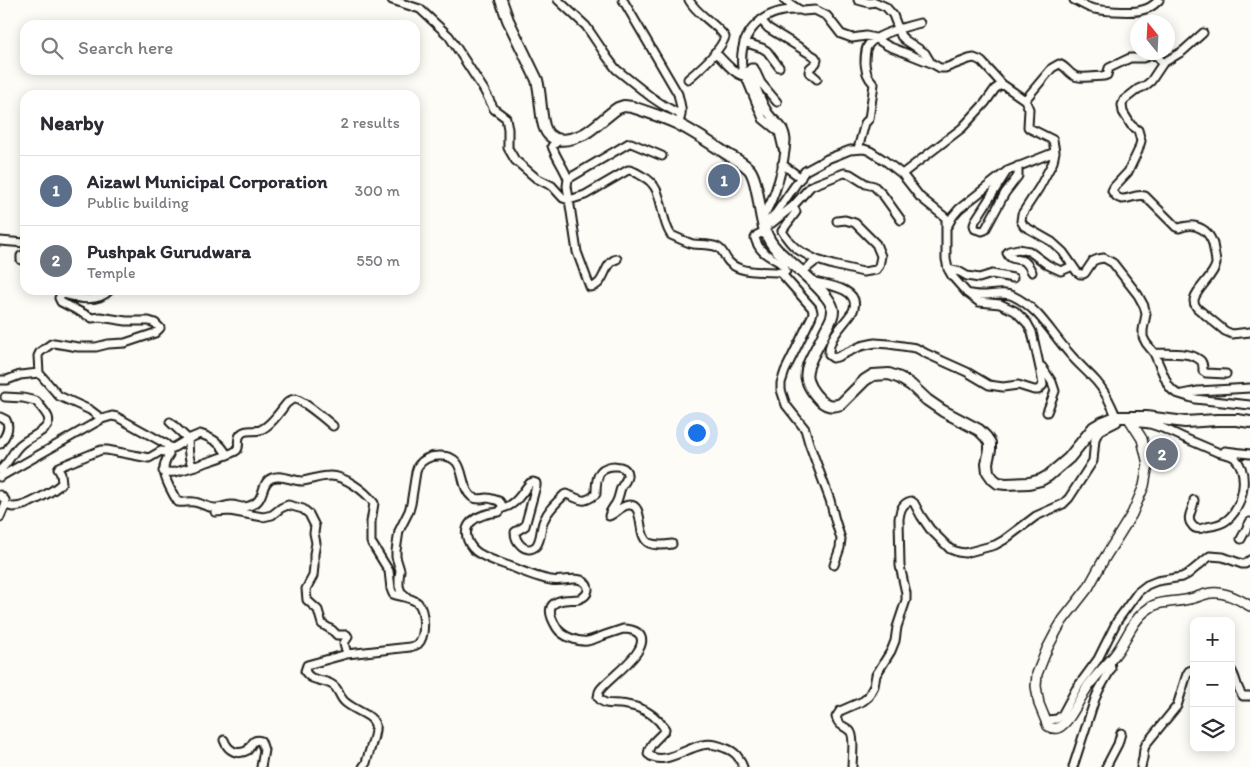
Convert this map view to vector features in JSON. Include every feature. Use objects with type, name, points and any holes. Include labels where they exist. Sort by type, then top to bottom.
[{"type":"highway","points":[[501,0],[508,20],[537,80],[544,127],[548,136],[559,140],[585,134],[612,112],[624,106],[632,107],[680,120],[749,169],[756,184],[764,226],[770,241],[776,250],[811,281],[827,299],[833,311],[831,321],[808,364],[806,373],[808,382],[821,400],[828,405],[836,406],[841,404],[872,375],[889,374],[900,378],[943,412],[979,430],[990,443],[987,463],[988,472],[998,483],[1015,484],[1041,480],[1048,476],[1070,458],[1094,427],[1116,417],[1129,420],[1163,418],[1185,422],[1217,420],[1250,422]]},
{"type":"main road","points":[[1129,420],[1142,439],[1148,464],[1144,486],[1132,514],[1088,588],[1062,620],[1047,649],[1037,674],[1036,686],[1039,704],[1048,726],[1057,728],[1062,725],[1146,609],[1153,605],[1183,601],[1213,593],[1235,597],[1250,606]]},
{"type":"street","points":[[392,0],[420,9],[449,36],[494,109],[506,118],[508,148],[516,160],[536,178],[552,186],[562,198],[568,200],[584,194],[630,170],[648,178],[652,182],[661,201],[664,219],[671,235],[691,244],[717,246],[724,252],[732,265],[742,269],[781,273],[812,308],[813,312],[806,329],[783,377],[781,390],[786,405],[805,428],[830,500],[834,520],[841,538],[840,548],[834,565]]},
{"type":"street","points":[[558,0],[586,26],[616,69],[680,120]]},
{"type":"street","points":[[623,0],[678,94],[681,105],[680,120]]},
{"type":"street","points":[[688,79],[715,52],[724,41],[725,36],[689,0]]},
{"type":"street","points":[[784,0],[827,16],[844,36],[875,38],[888,46],[932,63],[942,69],[969,58],[982,62],[1002,84],[1025,100],[1029,109],[1028,127],[1053,140],[1053,162],[1022,214],[1021,221],[1024,226],[1052,242],[1063,252],[1077,272],[1086,273],[1093,261],[1098,259],[1104,258],[1113,263],[1138,295],[1144,306],[1146,314],[1143,337],[1154,353],[1172,390],[1195,399],[1250,405]]},
{"type":"street","points":[[858,0],[869,3],[875,2],[886,7],[894,15],[903,38],[925,53],[932,63]]},
{"type":"street","points":[[1074,0],[1089,8],[1116,11],[1140,11],[1153,5],[1158,0]]},
{"type":"street","points":[[784,154],[779,132],[763,120],[744,76],[741,61],[744,42],[752,28],[761,20],[790,10],[796,5]]},
{"type":"street","points":[[761,20],[768,28],[815,57],[816,63],[810,68],[809,72],[817,79]]},
{"type":"street","points":[[858,149],[861,136],[869,119],[874,84],[869,79],[866,71],[866,48],[875,38],[920,23]]},
{"type":"street","points":[[1203,33],[1183,51],[1163,63],[1151,81],[1124,100],[1122,112],[1131,126],[1138,130],[1140,141],[1138,151],[1128,172],[1112,191],[1117,197],[1125,200],[1140,194],[1145,196],[1176,227],[1191,225],[1200,228],[1208,234],[1215,252],[1216,264],[1195,298],[1195,305],[1225,331],[1232,334],[1250,332]]},
{"type":"street","points":[[744,42],[767,51],[779,67]]},
{"type":"street","points":[[715,52],[740,76],[744,76]]},
{"type":"street","points":[[1025,100],[1052,68],[1059,64],[1078,77],[1107,75],[1109,68],[1132,58],[1153,55],[1157,56],[1163,63]]},
{"type":"street","points":[[777,102],[761,83],[754,68],[751,68],[749,70],[750,73],[768,113],[780,124],[786,140],[779,180],[768,208],[764,226],[761,233],[755,238],[756,243],[765,255],[784,266],[786,271],[781,273]]},
{"type":"street","points":[[902,174],[962,128],[995,89],[1002,84]]},
{"type":"street","points":[[559,140],[552,146],[556,157],[567,174],[568,200],[577,252],[590,286],[596,285],[604,277],[611,262],[618,259]]},
{"type":"street","points":[[568,179],[629,143],[662,156]]},
{"type":"street","points":[[764,226],[776,214],[805,171],[840,154],[858,149],[870,151],[902,174],[920,197],[945,216],[947,221],[946,259],[948,269],[967,293],[979,302],[1000,304],[1015,312],[1027,323],[1032,332],[1043,382],[1041,388],[1034,390],[1018,385],[1003,387],[989,385],[967,372],[916,348],[889,344],[868,344],[832,358],[829,355],[831,340],[853,312],[855,302],[851,294],[841,288],[811,281]]},
{"type":"street","points":[[946,228],[959,209],[1007,171],[1054,152]]},
{"type":"street","points":[[782,164],[801,178]]},
{"type":"street","points":[[1007,171],[975,221],[975,229],[985,230],[1005,193],[1018,176],[1018,166]]},
{"type":"street","points":[[764,226],[772,223],[793,206],[811,186],[847,173],[866,184],[874,186],[901,220]]},
{"type":"street","points":[[793,206],[796,212],[782,231],[790,243],[799,251],[833,265],[864,272],[876,270],[881,256],[876,244],[855,223],[845,220],[837,221]]},
{"type":"street","points":[[0,241],[20,243]]},
{"type":"street","points":[[1032,272],[1026,263],[1010,258],[1007,253],[1018,249],[1029,251],[1048,265],[1061,271],[1072,266]]},
{"type":"street","points":[[802,272],[817,260]]},
{"type":"street","points":[[948,269],[979,278],[992,274],[1013,278]]},
{"type":"street","points":[[852,767],[852,735],[849,730],[841,726],[836,717],[840,710],[863,701],[868,697],[874,686],[876,675],[895,641],[897,627],[906,600],[900,566],[899,519],[904,504],[911,501],[914,503],[930,528],[950,549],[965,552],[995,545],[1036,516],[1063,504],[1093,461],[1097,434],[1102,428],[1117,422],[1108,399],[1096,381],[1069,354],[1044,320],[1030,307],[1010,295],[976,296],[967,293]]},
{"type":"street","points":[[62,295],[59,298],[61,302],[92,318],[149,321],[160,328],[155,333],[125,342],[96,347],[78,347],[54,343],[40,352],[38,356],[38,370],[59,396],[90,410],[102,419]]},
{"type":"street","points":[[68,295],[86,299],[104,295]]},
{"type":"street","points":[[1154,353],[1191,356],[1201,360],[1203,371],[1206,374],[1226,374]]},
{"type":"street","points":[[1037,358],[1055,389],[1047,412]]},
{"type":"street","points":[[0,380],[8,380],[38,370]]},
{"type":"street","points":[[1183,394],[1198,391],[1250,388]]},
{"type":"street","points":[[0,470],[12,457],[18,446],[47,427],[49,422],[48,417],[36,401],[5,397]]},
{"type":"street","points":[[164,471],[172,473],[197,466],[236,451],[240,434],[247,430],[258,430],[267,426],[290,400],[298,400],[333,426]]},
{"type":"street","points":[[0,477],[102,419],[112,416],[173,448],[200,434],[210,437],[220,444],[227,455]]},
{"type":"street","points":[[0,417],[6,420],[8,429],[0,444]]},
{"type":"street","points":[[1129,420],[1151,424],[1217,452],[1232,456],[1240,465],[1244,476],[1240,502],[1229,519],[1222,523],[1200,529],[1196,528],[1191,525],[1190,520],[1194,500]]},
{"type":"street","points":[[170,422],[188,439]]},
{"type":"street","points":[[188,439],[187,450],[190,461],[192,465],[197,466]]},
{"type":"street","points":[[168,446],[170,452],[164,464],[164,471],[178,502],[194,502],[217,508],[233,505],[242,508],[256,504],[260,500],[263,490],[271,478],[283,477],[302,481],[328,476],[340,477],[351,483],[367,494],[373,501],[371,542],[389,570],[393,594],[408,598]]},
{"type":"street","points":[[6,504],[17,507],[45,495],[62,483],[59,467],[102,450],[148,458],[161,451],[169,455]]},
{"type":"street","points":[[1217,452],[1250,454]]},
{"type":"street","points":[[364,767],[375,730],[374,721],[354,710],[345,702],[334,685],[308,676],[305,670],[307,665],[347,654],[410,647],[421,640],[424,626],[423,612],[417,603],[401,592],[399,586],[400,570],[396,551],[399,531],[409,511],[416,472],[421,462],[436,456],[446,456],[453,459],[459,465],[465,486],[471,496],[499,501],[502,508]]},
{"type":"street","points":[[672,544],[651,544],[644,539],[637,510],[633,506],[622,507],[612,516],[609,516],[627,474],[621,467],[610,466],[601,471],[597,482],[596,494],[588,500],[582,501],[566,494],[549,511],[542,524],[537,545],[534,548],[526,549],[520,545],[515,535],[516,532],[525,526],[536,486],[536,483],[533,482],[530,483],[512,505],[502,508],[499,512],[489,513],[472,521],[468,526],[466,536],[470,544],[479,553],[496,561],[548,580],[573,579],[586,583],[588,592],[585,596],[578,599],[563,600],[551,607],[550,611],[553,621],[559,631],[570,637],[585,641],[628,629],[642,638],[638,652],[600,690],[598,697],[605,703],[638,708],[650,713],[658,720],[665,729],[648,748],[648,754],[651,757],[658,759],[674,758],[693,748],[712,744],[732,750],[738,755],[743,767]]},
{"type":"street","points":[[0,495],[6,500],[0,516]]},
{"type":"street","points":[[209,507],[216,512],[230,511],[263,517],[272,515],[281,508],[288,506],[303,509],[309,514],[315,526],[316,543],[313,576],[306,589],[307,600],[318,610],[322,624],[337,635],[346,635],[348,637],[344,643],[347,654]]},
{"type":"street","points":[[1241,539],[1250,522]]},
{"type":"street","points":[[1046,722],[1050,719],[1057,719],[1062,715],[1076,689],[1098,659],[1117,621],[1138,592],[1156,581],[1182,577],[1210,556],[1223,557],[1242,564],[1250,560]]},
{"type":"street","points":[[1074,767],[1095,699],[1111,669],[1110,660]]},
{"type":"street","points":[[1141,767],[1146,744],[1165,719],[1175,710],[1187,674],[1190,671]]},
{"type":"street","points":[[1235,678],[1239,692],[1243,696],[1250,696]]},
{"type":"street","points":[[1106,767],[1118,744],[1121,733]]},
{"type":"street","points":[[224,740],[230,750],[242,753],[248,750],[252,742],[262,741],[264,750],[261,767]]},
{"type":"place","name":"Aizawl Municipal Corporation","points":[[724,180]]},
{"type":"place","name":"Pushpak Gurudwara","points":[[1162,454]]}]
